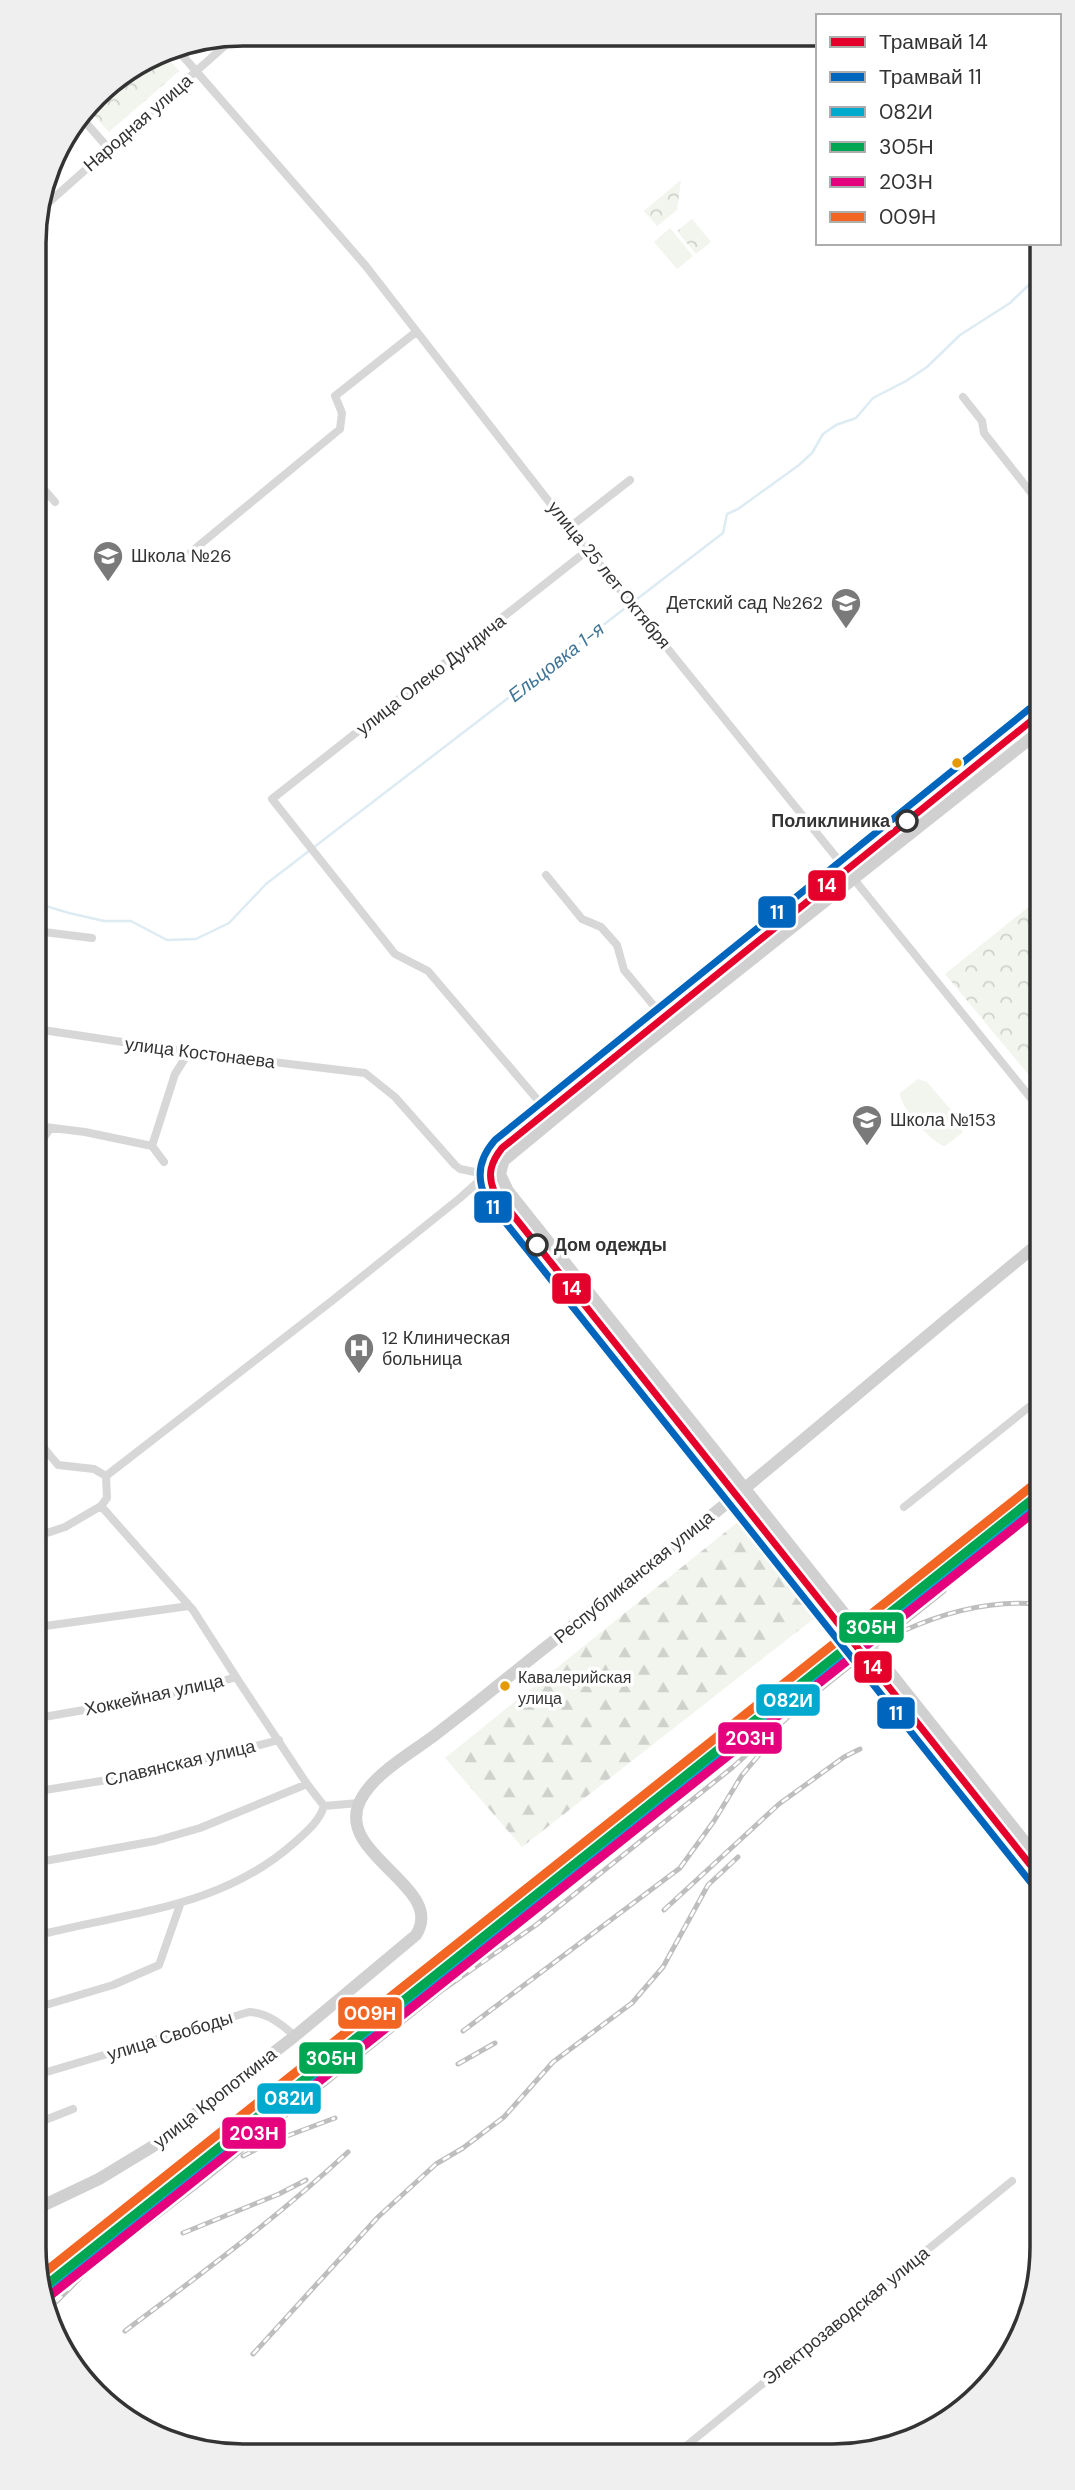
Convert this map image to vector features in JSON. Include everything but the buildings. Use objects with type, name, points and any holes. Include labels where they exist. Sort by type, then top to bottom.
[{"type":"main road","points":[[1029,1874],[874,1675],[489,1198],[480,1176],[485,1155],[492,1145],[1030,717]]},
{"type":"main road","points":[[480,1176],[1030,740]]},
{"type":"main road","points":[[503,1136],[500,1143],[508,1155]]},
{"type":"main road","points":[[508,1155],[500,1174],[504,1184],[1029,1847]]},
{"type":"main road","name":"Республиканская улица","points":[[359,1803],[380,1776],[480,1700],[731,1499],[1030,1251]]},
{"type":"main road","points":[[615,1356],[615,1344],[620,1341],[628,1343]]},
{"type":"main road","name":"улица Кропоткина","points":[[45,2205],[99,2179],[155,2145],[295,2036],[416,1935],[422,1926],[421,1908],[358,1831],[356,1816],[359,1803]]},
{"type":"street","name":"Народная улица","points":[[50,201],[224,47]]},
{"type":"street","name":"улица 25 лет Октября","points":[[182,55],[365,265],[588,550],[1030,1096]]},
{"type":"street","points":[[86,123],[109,149]]},
{"type":"street","points":[[191,552],[340,429],[342,413],[335,396],[416,332]]},
{"type":"street","points":[[963,397],[982,421],[984,433],[1030,491]]},
{"type":"street","points":[[570,527],[630,480]]},
{"type":"street","points":[[46,492],[55,502]]},
{"type":"street","name":"улица Олеко Дундича","points":[[542,1105],[428,971],[395,954],[272,799],[588,550]]},
{"type":"street","points":[[546,875],[582,919],[601,927],[617,945],[624,970],[659,1012]]},
{"type":"street","points":[[46,932],[92,938]]},
{"type":"street","name":"улица Костонаева","points":[[46,1030],[189,1052],[365,1073],[395,1097],[455,1165],[480,1176]]},
{"type":"street","points":[[152,1146],[175,1074],[189,1052]]},
{"type":"street","points":[[46,1128],[85,1132],[152,1146],[164,1162]]},
{"type":"street","points":[[46,1135],[50,1129]]},
{"type":"street","points":[[106,1476],[334,1300],[460,1198],[480,1176]]},
{"type":"street","points":[[904,1507],[1029,1407]]},
{"type":"street","points":[[45,1450],[58,1465],[94,1469],[106,1476]]},
{"type":"street","points":[[45,1534],[65,1527],[101,1506],[107,1498],[106,1476]]},
{"type":"street","points":[[101,1506],[189,1606],[236,1677]]},
{"type":"street","points":[[45,1626],[189,1606]]},
{"type":"street","name":"Хоккейная улица","points":[[45,1717],[187,1692],[236,1677],[279,1740],[303,1786],[324,1806]]},
{"type":"street","name":"Славянская улица","points":[[45,1790],[156,1772],[279,1740]]},
{"type":"street","points":[[45,1861],[155,1841],[200,1828],[303,1786]]},
{"type":"street","points":[[45,1933],[180,1905],[239,1881],[264,1867],[315,1822],[322,1814],[324,1806],[359,1803]]},
{"type":"street","points":[[45,2005],[113,1985],[159,1965],[180,1905]]},
{"type":"street","name":"улица Свободы","points":[[45,2072],[249,2012],[260,2013],[278,2022],[295,2036]]},
{"type":"street","points":[[45,2120],[73,2109]]},
{"type":"street","name":"Электрозаводская улица","points":[[689,2444],[1013,2181]]},
{"type":"green space","points":[[169,59],[179,71],[109,132],[94,113],[122,86]]},
{"type":"green space","points":[[681,180],[677,210],[657,226],[644,211]]},
{"type":"green space","points":[[692,219],[711,242],[696,254],[677,231]]},
{"type":"green space","points":[[670,228],[693,256],[677,269],[654,242]]},
{"type":"green space","points":[[1030,906],[1030,1076],[945,974]]},
{"type":"green space","points":[[918,1079],[927,1082],[963,1124],[962,1133],[945,1146],[925,1132],[910,1115],[901,1099],[900,1093]]},
{"type":"green space","points":[[739,1521],[817,1616],[522,1847],[445,1758]]},
{"type":"waterway","name":"Ельцовка 1-я","points":[[46,906],[104,921],[131,921],[167,940],[196,939],[229,923],[266,884],[723,533],[727,514],[799,465],[812,453],[823,434],[836,425],[856,418],[873,398],[927,367],[960,335],[1010,303],[1030,284]]},
{"type":"railway","points":[[54,2304],[90,2268],[441,1991],[536,1925],[733,1767],[807,1700],[944,1591]]},
{"type":"railway","points":[[903,1631],[935,1618],[969,1609],[1029,1603]]},
{"type":"railway","points":[[664,1910],[779,1804],[844,1757],[860,1749]]},
{"type":"railway","points":[[463,2031],[680,1868],[714,1821],[742,1775],[759,1755]]},
{"type":"railway","points":[[253,2354],[378,2217],[436,2164],[463,2148],[504,2117],[553,2062],[632,2003],[663,1967],[708,1885],[738,1857]]},
{"type":"railway","points":[[458,2064],[495,2043]]},
{"type":"railway","points":[[243,2156],[271,2142],[335,2118]]},
{"type":"railway","points":[[125,2331],[267,2222],[348,2152]]},
{"type":"railway","points":[[183,2233],[279,2194],[306,2180]]},
{"type":"tram line","name":"11","points":[[1029,709],[495,1140],[486,1153],[480,1174],[486,1198],[1029,1880]]},
{"type":"tram line","name":"14","points":[[1029,1863],[494,1191],[491,1174],[495,1158],[502,1148],[1030,722]]},
{"type":"transit line","name":"009Н","points":[[47,2271],[1029,1488]]},
{"type":"transit line","name":"305Н","points":[[49,2283],[1029,1502]]},
{"type":"transit line","name":"082И","points":[[50,2290],[893,1616],[1029,1510]]},
{"type":"transit line","name":"203Н","points":[[51,2295],[1029,1516]]},
{"type":"place","name":"Школа №26","points":[[108,583]]},
{"type":"place","name":"Детский сад №262","points":[[846,630]]},
{"type":"place","name":"Поликлиника","points":[[907,821]]},
{"type":"place","name":"Школа №153","points":[[867,1147]]},
{"type":"place","name":"Дом одежды","points":[[537,1245]]},
{"type":"place","name":"12 Клиническая больница","points":[[359,1375]]},
{"type":"place","name":"Кавалерийская улица","points":[[505,1686]]}]
